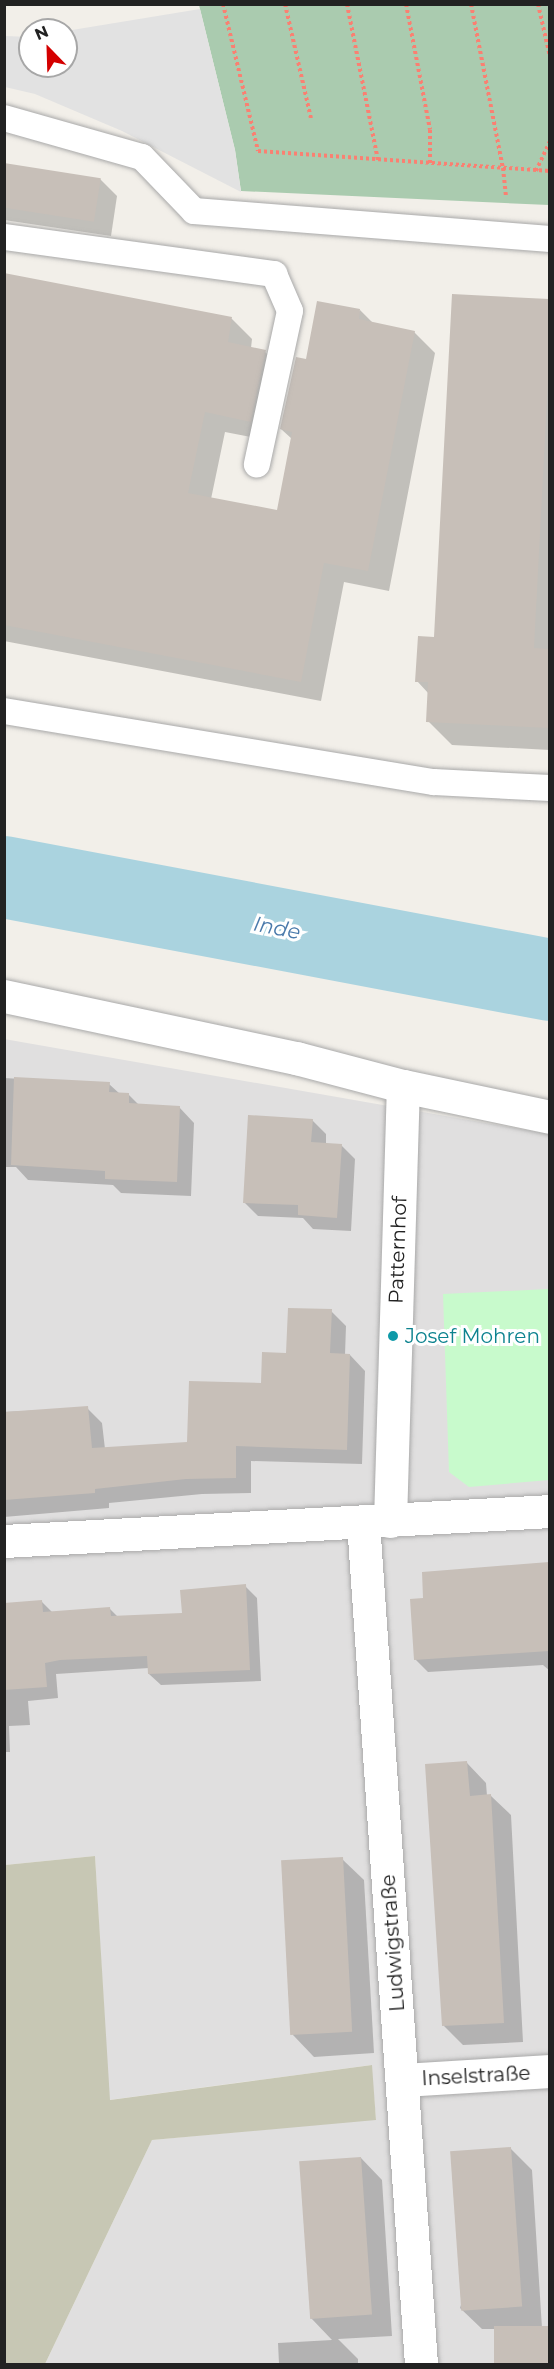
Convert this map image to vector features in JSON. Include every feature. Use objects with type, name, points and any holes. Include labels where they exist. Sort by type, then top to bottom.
[{"type":"street","points":[[4,996],[296,1058],[403,1086],[549,1117]]},
{"type":"street","name":"Patternhof","points":[[377,1521],[403,1086]]},
{"type":"street","points":[[4,1541],[549,1511]]},
{"type":"street","name":"Ludwigstraße","points":[[377,1521],[403,2080],[421,2364]]},
{"type":"street","name":"Inselstraße","points":[[403,2080],[549,2071]]},
{"type":"lane","points":[[4,118],[142,157],[194,212],[549,239]]},
{"type":"lane","points":[[4,237],[274,274],[290,311],[257,464]]},
{"type":"lane","points":[[4,711],[434,782],[549,788]]},
{"type":"path","points":[[223,4],[258,151],[549,171]]},
{"type":"path","points":[[285,4],[311,118]]},
{"type":"path","points":[[346,4],[378,160]]},
{"type":"path","points":[[406,4],[430,130],[430,164]]},
{"type":"path","points":[[471,4],[503,168]]},
{"type":"path","points":[[538,4],[549,57]]},
{"type":"path","points":[[536,171],[549,141]]},
{"type":"shaded area","points":[[200,9],[235,150],[241,192],[122,131],[35,94],[5,87],[5,36],[18,37],[18,78],[78,78],[78,29]]},
{"type":"shaded area","points":[[4,1039],[549,1134],[549,2364],[45,2364],[152,2140],[376,2119],[371,2065],[109,2100],[95,1856],[5,1865]]},
{"type":"shaded area","points":[[95,1856],[110,2100],[372,2065],[376,2120],[152,2140],[45,2364],[5,2364],[5,1865]]},
{"type":"green space","points":[[199,5],[549,5],[549,205],[241,191],[235,150]]},
{"type":"green space","points":[[549,1289],[549,1480],[469,1487],[449,1472],[443,1294]]},
{"type":"building","points":[[4,163],[101,178],[94,222],[4,208]]},
{"type":"building","points":[[4,273],[232,317],[228,342],[266,350],[251,422],[205,412],[188,493],[277,510],[292,432],[280,429],[296,357],[306,359],[317,301],[360,309],[359,319],[415,331],[368,571],[324,563],[301,682],[4,625]]},
{"type":"building","points":[[452,294],[549,299],[549,361],[534,648],[549,649],[549,728],[426,722],[428,682],[415,682],[418,636],[434,637]]},
{"type":"building","points":[[14,1077],[110,1082],[109,1092],[129,1093],[129,1103],[180,1106],[177,1182],[105,1179],[105,1171],[11,1165]]},
{"type":"building","points":[[248,1115],[313,1119],[311,1142],[342,1144],[337,1218],[298,1215],[298,1205],[243,1203]]},
{"type":"building","points":[[288,1308],[332,1309],[330,1353],[350,1354],[347,1450],[236,1446],[236,1478],[186,1479],[95,1489],[95,1493],[4,1500],[4,1412],[88,1406],[92,1448],[187,1442],[189,1381],[261,1383],[262,1352],[286,1353]]},
{"type":"building","points":[[549,1562],[549,1651],[414,1660],[410,1599],[423,1598],[422,1572]]},
{"type":"building","points":[[246,1584],[250,1670],[148,1674],[147,1656],[60,1660],[45,1663],[47,1687],[4,1690],[4,1603],[42,1600],[43,1612],[110,1607],[111,1616],[182,1613],[180,1590]]},
{"type":"building","points":[[467,1761],[470,1796],[491,1794],[504,2023],[442,2026],[425,1764]]},
{"type":"building","points":[[343,1857],[352,2032],[290,2035],[281,1860]]},
{"type":"building","points":[[511,2147],[522,2307],[461,2311],[450,2151]]},
{"type":"building","points":[[361,2157],[372,2315],[310,2319],[299,2161]]},
{"type":"building","points":[[494,2326],[549,2326],[549,2364],[494,2364]]},
{"type":"waterway","name":"Inde","points":[[4,877],[550,980]]},
{"type":"place","name":"Josef Mohren","points":[[393,1336]]}]
